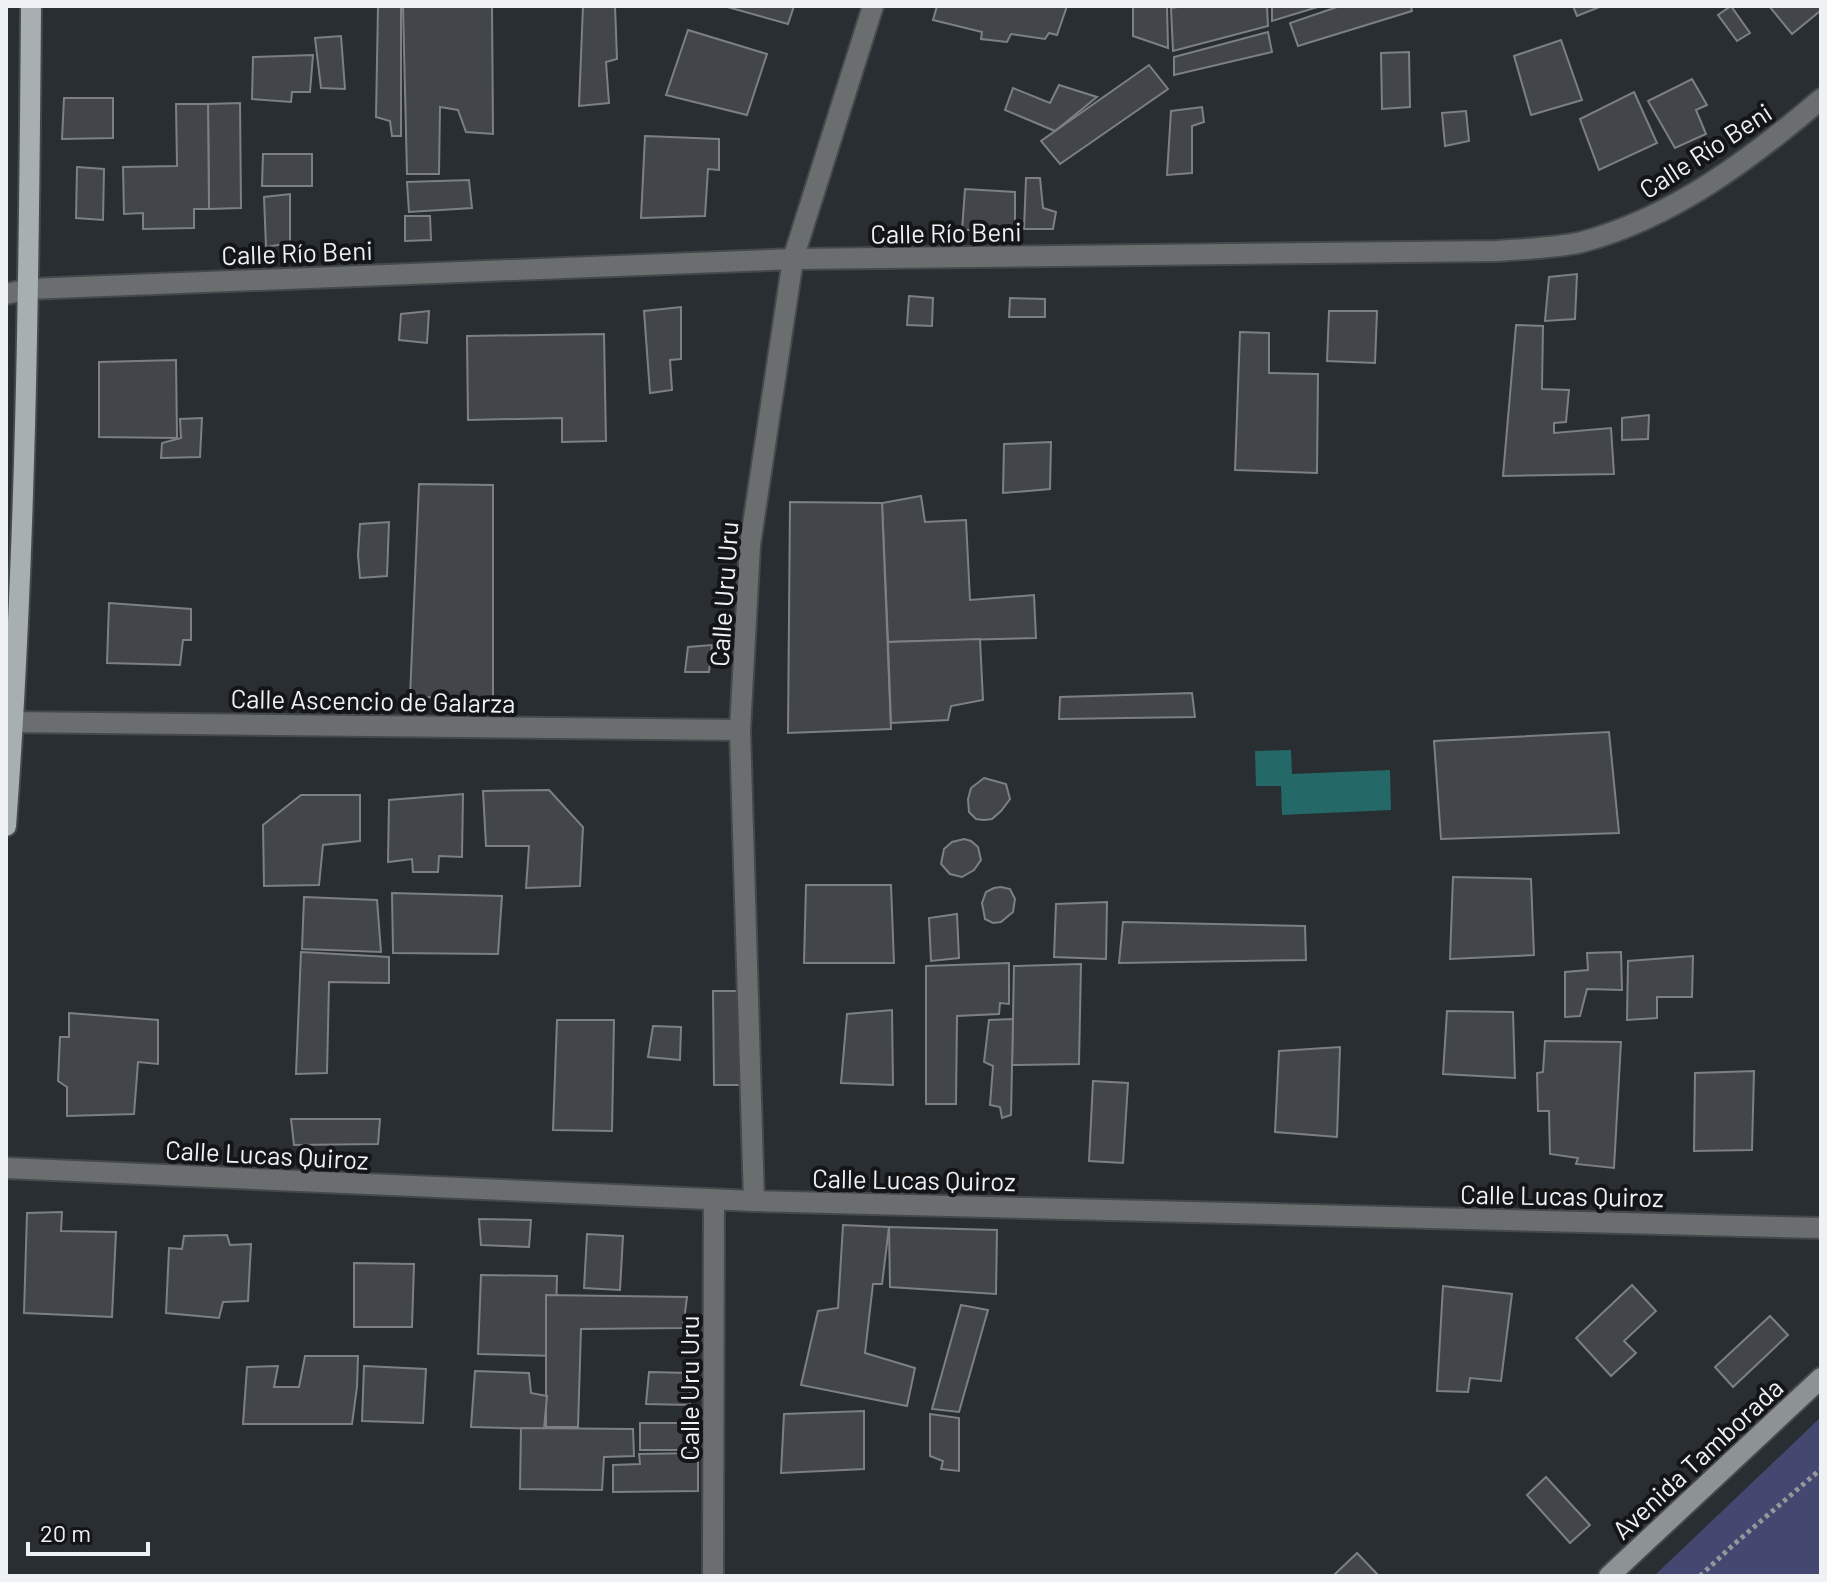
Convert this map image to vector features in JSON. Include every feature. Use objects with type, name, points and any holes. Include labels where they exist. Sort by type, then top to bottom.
[{"type":"main road","points":[[6,826],[29,289],[31,6]]},
{"type":"main road","name":"Avenida Tamborada","points":[[1609,1576],[1821,1378]]},
{"type":"street","name":"Calle Uru Uru","points":[[754,1201],[740,730],[750,545],[793,259],[873,6]]},
{"type":"street","name":"Calle Río Beni","points":[[6,294],[29,289],[793,259],[1497,251],[1580,242],[1647,219],[1716,179],[1821,99]]},
{"type":"street","name":"Calle Ascencio de Galarza","points":[[10,722],[740,730]]},
{"type":"street","name":"Calle Lucas Quiroz","points":[[6,1168],[714,1200],[1821,1228]]},
{"type":"street","name":"Calle Uru Uru","points":[[713,1576],[714,1200]]},
{"type":"path","points":[[1700,1576],[1821,1469]]},
{"type":"shaded area","points":[[1291,750],[1292,774],[1390,770],[1391,810],[1282,815],[1281,786],[1256,786],[1255,751]]},
{"type":"shaded area","points":[[1821,1417],[1821,1576],[1654,1576]]},
{"type":"building","points":[[378,6],[401,6],[401,136],[392,136],[390,121],[376,117]]},
{"type":"building","points":[[403,6],[492,6],[493,134],[466,132],[458,110],[440,107],[439,174],[407,174]]},
{"type":"building","points":[[583,6],[615,6],[617,59],[606,62],[609,103],[579,106]]},
{"type":"building","points":[[724,6],[794,6],[788,24]]},
{"type":"building","points":[[937,6],[1067,6],[1057,35],[1049,33],[1045,39],[1011,34],[1007,42],[981,39],[982,32],[933,20]]},
{"type":"building","points":[[1133,6],[1167,6],[1168,48],[1133,36]]},
{"type":"building","points":[[1267,6],[1268,26],[1173,51],[1171,8]]},
{"type":"building","points":[[1272,6],[1321,6],[1272,21]]},
{"type":"building","points":[[1340,6],[1411,6],[1412,11],[1298,46],[1290,23]]},
{"type":"building","points":[[1573,6],[1602,6],[1577,16]]},
{"type":"building","points":[[1731,6],[1750,33],[1737,41],[1718,15]]},
{"type":"building","points":[[1769,6],[1821,6],[1821,15],[1819,12],[1792,34]]},
{"type":"building","points":[[688,30],[767,54],[747,115],[666,95]]},
{"type":"building","points":[[1268,32],[1272,52],[1174,75],[1174,57]]},
{"type":"building","points":[[341,36],[345,89],[321,88],[315,38]]},
{"type":"building","points":[[1561,40],[1582,100],[1531,115],[1514,56]]},
{"type":"building","points":[[1409,52],[1410,107],[1382,109],[1381,53]]},
{"type":"building","points":[[313,55],[310,92],[292,92],[291,102],[252,99],[253,57]]},
{"type":"building","points":[[1149,65],[1168,89],[1060,164],[1041,141]]},
{"type":"building","points":[[1692,79],[1707,105],[1696,110],[1706,134],[1675,148],[1648,101]]},
{"type":"building","points":[[1059,85],[1097,97],[1055,131],[1005,110],[1013,88],[1050,103]]},
{"type":"building","points":[[1634,92],[1657,143],[1599,170],[1580,119]]},
{"type":"building","points":[[64,98],[113,98],[113,138],[62,139]]},
{"type":"building","points":[[240,103],[241,208],[209,209],[208,104]]},
{"type":"building","points":[[176,104],[208,104],[209,209],[194,209],[194,228],[143,229],[143,213],[124,214],[123,167],[177,166]]},
{"type":"building","points":[[1202,107],[1204,122],[1192,126],[1192,173],[1167,175],[1171,111]]},
{"type":"building","points":[[1466,111],[1469,141],[1445,146],[1442,113]]},
{"type":"building","points":[[645,136],[719,139],[719,170],[708,169],[705,216],[641,218]]},
{"type":"building","points":[[263,154],[312,154],[312,186],[262,186]]},
{"type":"building","points":[[77,167],[104,169],[103,220],[76,218]]},
{"type":"building","points":[[1026,178],[1040,178],[1043,208],[1056,212],[1053,229],[1024,229]]},
{"type":"building","points":[[469,180],[472,208],[409,212],[407,182]]},
{"type":"building","points":[[965,189],[1015,192],[1015,230],[962,230]]},
{"type":"building","points":[[290,194],[290,243],[266,247],[264,197]]},
{"type":"building","points":[[405,216],[430,216],[431,240],[405,241]]},
{"type":"building","points":[[1577,274],[1575,319],[1545,321],[1549,277]]},
{"type":"building","points":[[909,296],[933,298],[932,326],[907,325]]},
{"type":"building","points":[[1010,298],[1045,299],[1045,317],[1009,317]]},
{"type":"building","points":[[681,307],[681,359],[670,360],[672,390],[650,393],[644,311]]},
{"type":"building","points":[[429,311],[427,343],[399,340],[401,314]]},
{"type":"building","points":[[1329,311],[1377,311],[1375,363],[1327,361]]},
{"type":"building","points":[[1516,325],[1543,326],[1542,389],[1569,390],[1566,422],[1554,423],[1554,433],[1611,428],[1614,474],[1503,476]]},
{"type":"building","points":[[1240,332],[1269,333],[1269,373],[1318,374],[1317,473],[1235,470]]},
{"type":"building","points":[[604,334],[606,441],[562,442],[562,418],[468,420],[467,336]]},
{"type":"building","points":[[176,360],[177,438],[99,437],[99,362]]},
{"type":"building","points":[[1649,415],[1648,439],[1622,440],[1622,418]]},
{"type":"building","points":[[202,418],[200,457],[161,458],[162,443],[181,438],[180,419]]},
{"type":"building","points":[[1051,442],[1050,489],[1003,493],[1004,444]]},
{"type":"building","points":[[419,484],[493,485],[493,698],[410,697]]},
{"type":"building","points":[[921,496],[925,522],[966,520],[970,600],[1034,595],[1036,638],[888,642],[882,503]]},
{"type":"building","points":[[790,502],[882,503],[891,729],[788,733]]},
{"type":"building","points":[[389,522],[387,576],[360,578],[360,524]]},
{"type":"building","points":[[109,603],[191,609],[191,640],[183,640],[180,665],[107,663]]},
{"type":"building","points":[[980,639],[983,700],[951,706],[948,720],[891,723],[888,642]]},
{"type":"building","points":[[712,645],[709,672],[685,672],[688,647]]},
{"type":"building","points":[[1192,693],[1195,717],[1059,719],[1060,697]]},
{"type":"building","points":[[1609,732],[1619,833],[1441,839],[1434,741]]},
{"type":"building","points":[[984,778],[1006,784],[1010,799],[992,819],[984,820],[976,819],[969,812],[968,799],[971,788]]},
{"type":"building","points":[[549,790],[583,827],[580,886],[526,888],[529,846],[486,846],[483,791]]},
{"type":"building","points":[[463,794],[462,857],[439,856],[438,872],[413,872],[412,859],[388,862],[389,800]]},
{"type":"building","points":[[301,795],[360,795],[360,841],[323,845],[319,885],[264,886],[263,825]]},
{"type":"building","points":[[964,839],[978,847],[981,860],[974,870],[962,877],[950,874],[941,864],[944,849],[952,842]]},
{"type":"building","points":[[1453,877],[1531,879],[1534,955],[1450,959]]},
{"type":"building","points":[[806,885],[891,885],[894,963],[804,963]]},
{"type":"building","points":[[1001,887],[1010,889],[1015,899],[1013,912],[1001,922],[993,923],[985,919],[982,903],[986,892]]},
{"type":"building","points":[[392,893],[502,896],[498,954],[393,953]]},
{"type":"building","points":[[304,897],[377,900],[381,952],[302,949]]},
{"type":"building","points":[[1107,902],[1106,959],[1054,957],[1056,904]]},
{"type":"building","points":[[957,914],[959,958],[931,961],[929,918]]},
{"type":"building","points":[[1123,922],[1305,926],[1306,960],[1119,963]]},
{"type":"building","points":[[301,952],[389,957],[389,983],[329,982],[327,1073],[296,1074]]},
{"type":"building","points":[[1621,952],[1622,990],[1587,989],[1580,1016],[1565,1017],[1565,972],[1588,970],[1587,953]]},
{"type":"building","points":[[1693,956],[1692,997],[1657,997],[1657,1018],[1627,1020],[1628,961]]},
{"type":"building","points":[[1009,963],[1009,1004],[1000,1003],[999,1014],[957,1016],[956,1104],[926,1104],[926,966]]},
{"type":"building","points":[[1081,964],[1079,1064],[1012,1065],[1014,966]]},
{"type":"building","points":[[713,991],[740,991],[740,1085],[714,1085]]},
{"type":"building","points":[[892,1010],[893,1085],[841,1083],[847,1014]]},
{"type":"building","points":[[1447,1011],[1513,1012],[1515,1078],[1443,1074]]},
{"type":"building","points":[[69,1013],[158,1020],[158,1064],[138,1062],[134,1114],[67,1116],[67,1087],[58,1081],[60,1037],[69,1037]]},
{"type":"building","points":[[1013,1019],[1011,1115],[1002,1118],[1000,1107],[990,1105],[993,1066],[984,1062],[989,1020]]},
{"type":"building","points":[[557,1020],[614,1020],[612,1131],[553,1130]]},
{"type":"building","points":[[653,1026],[681,1027],[680,1060],[648,1057]]},
{"type":"building","points":[[1545,1041],[1621,1042],[1614,1168],[1576,1164],[1578,1158],[1550,1154],[1549,1111],[1538,1111],[1537,1073],[1543,1072]]},
{"type":"building","points":[[1340,1047],[1337,1137],[1275,1132],[1279,1051]]},
{"type":"building","points":[[1754,1071],[1752,1150],[1694,1151],[1695,1073]]},
{"type":"building","points":[[1093,1081],[1128,1083],[1123,1163],[1089,1161]]},
{"type":"building","points":[[291,1119],[380,1119],[378,1144],[294,1145]]},
{"type":"building","points":[[62,1212],[61,1231],[116,1232],[112,1317],[24,1313],[27,1213]]},
{"type":"building","points":[[479,1219],[531,1220],[529,1247],[481,1245]]},
{"type":"building","points":[[843,1225],[889,1227],[882,1284],[873,1284],[865,1353],[915,1368],[907,1406],[801,1385],[818,1311],[838,1308]]},
{"type":"building","points":[[889,1227],[997,1230],[996,1294],[890,1287]]},
{"type":"building","points":[[587,1234],[623,1236],[620,1290],[584,1288]]},
{"type":"building","points":[[227,1235],[230,1245],[251,1244],[248,1301],[223,1302],[219,1318],[166,1313],[169,1248],[182,1249],[184,1236]]},
{"type":"building","points":[[354,1263],[414,1264],[412,1327],[354,1327]]},
{"type":"building","points":[[481,1275],[557,1276],[555,1356],[478,1354]]},
{"type":"building","points":[[1632,1285],[1656,1311],[1624,1341],[1636,1353],[1611,1376],[1576,1338]]},
{"type":"building","points":[[1443,1286],[1512,1294],[1501,1381],[1470,1378],[1468,1392],[1437,1391]]},
{"type":"building","points":[[546,1295],[687,1297],[683,1328],[581,1329],[578,1427],[546,1427]]},
{"type":"building","points":[[961,1305],[988,1310],[959,1412],[932,1409]]},
{"type":"building","points":[[1770,1316],[1788,1335],[1733,1387],[1715,1367]]},
{"type":"building","points":[[305,1356],[358,1356],[352,1424],[243,1424],[247,1367],[278,1366],[274,1387],[299,1387]]},
{"type":"building","points":[[364,1366],[426,1369],[423,1423],[362,1421]]},
{"type":"building","points":[[475,1371],[529,1373],[531,1393],[547,1396],[544,1429],[471,1427]]},
{"type":"building","points":[[649,1372],[690,1373],[690,1405],[646,1404]]},
{"type":"building","points":[[864,1411],[864,1469],[781,1473],[784,1414]]},
{"type":"building","points":[[930,1414],[959,1418],[959,1471],[941,1469],[943,1461],[930,1456]]},
{"type":"building","points":[[640,1423],[698,1423],[697,1450],[640,1450]]},
{"type":"building","points":[[521,1428],[633,1429],[634,1456],[604,1457],[602,1490],[520,1489]]},
{"type":"building","points":[[698,1453],[698,1491],[613,1492],[613,1465],[640,1464],[639,1454]]},
{"type":"building","points":[[1546,1477],[1590,1525],[1570,1543],[1527,1495]]},
{"type":"building","points":[[1357,1553],[1379,1576],[1333,1576]]}]
